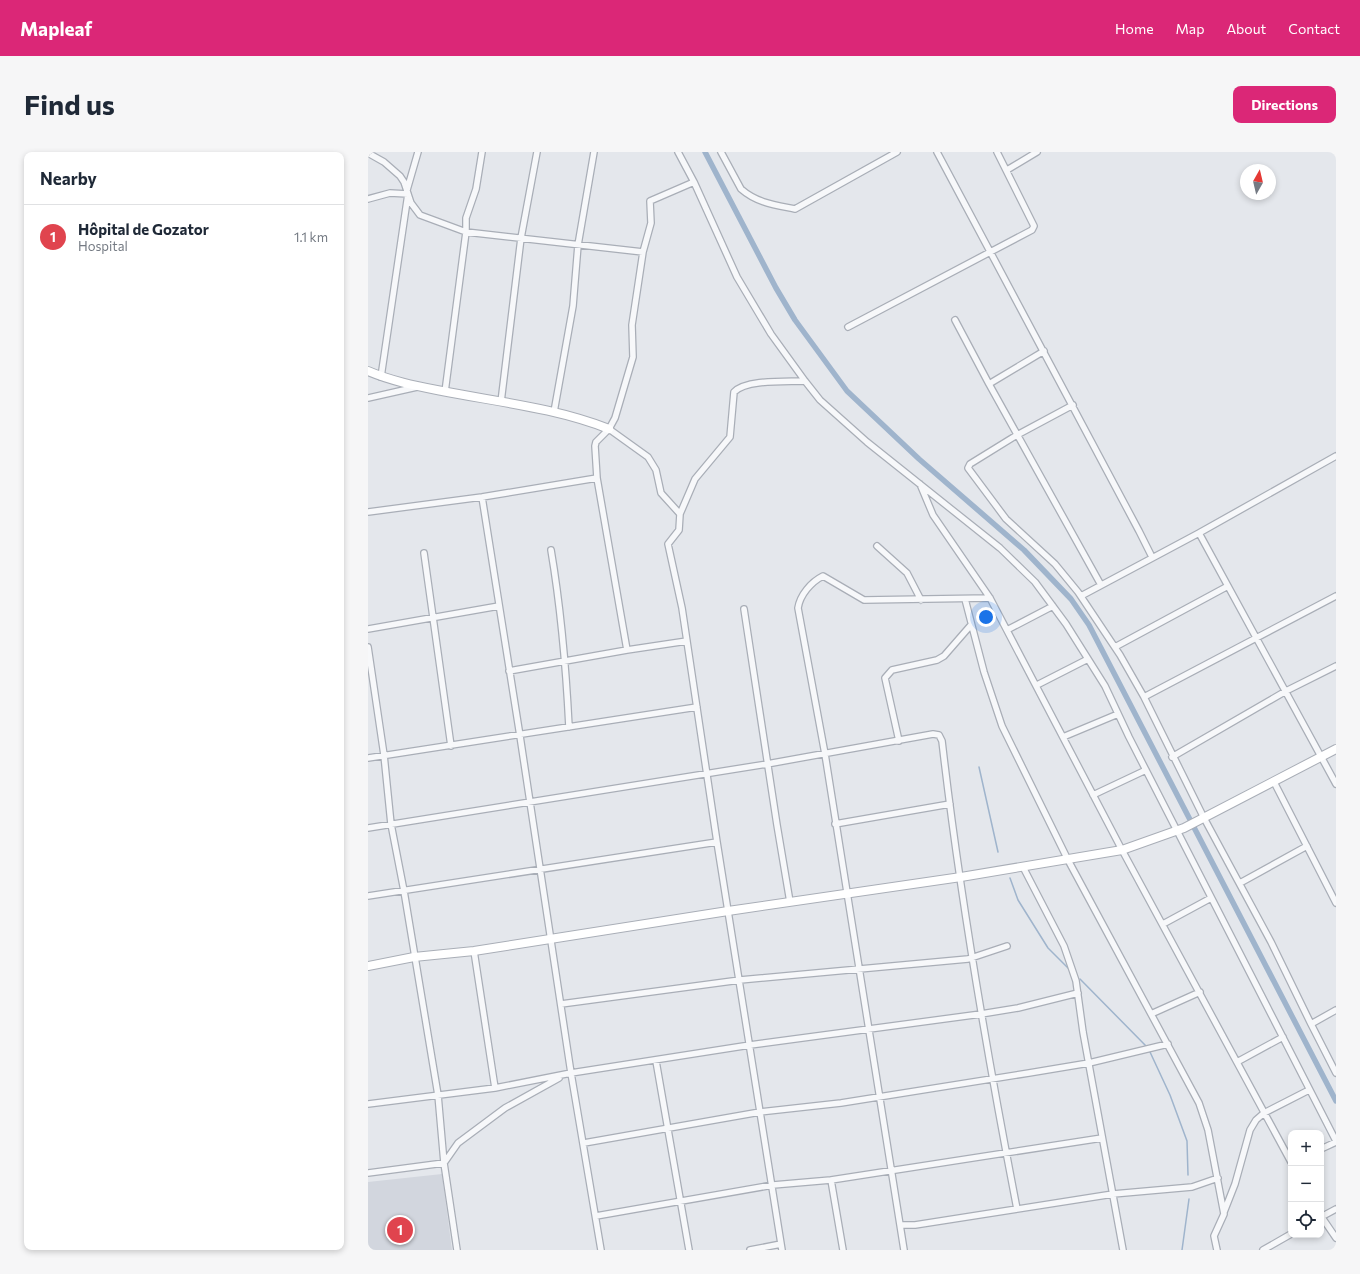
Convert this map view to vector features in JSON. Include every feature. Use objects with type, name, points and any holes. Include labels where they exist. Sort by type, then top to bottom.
[{"type":"street","points":[[368,152],[384,162],[400,176],[408,192],[411,203],[420,215],[466,232],[643,252]]},
{"type":"street","points":[[380,377],[408,192],[418,152]]},
{"type":"street","points":[[446,392],[466,232],[466,218],[476,189],[482,152]]},
{"type":"street","points":[[501,402],[522,238],[537,152]]},
{"type":"street","points":[[554,412],[572,306],[578,245],[594,152]]},
{"type":"street","points":[[678,152],[694,182],[737,276],[771,334],[820,400],[867,442],[1000,548],[1034,582],[1066,624],[1105,686],[1146,770],[1181,829],[1211,898],[1336,1141],[1324,1147]]},
{"type":"street","points":[[721,152],[741,189],[746,194],[757,200],[795,209],[897,152]]},
{"type":"street","points":[[937,152],[1073,405],[1152,557]]},
{"type":"street","points":[[848,327],[1032,230],[1034,226],[997,152]]},
{"type":"street","points":[[1007,170],[1038,152]]},
{"type":"street","points":[[627,650],[597,478],[595,446],[596,442],[609,429],[618,412],[633,357],[632,325],[643,252],[651,223],[650,201],[694,182]]},
{"type":"street","points":[[368,199],[390,193],[408,192]]},
{"type":"street","points":[[955,320],[1101,585]]},
{"type":"street","points":[[989,384],[1044,351]]},
{"type":"street","points":[[368,371],[380,377],[420,387],[554,412],[594,423],[609,429],[648,457],[656,470],[661,493],[680,514]]},
{"type":"street","points":[[750,1250],[782,1247],[717,842],[708,773],[682,608],[668,544],[678,530],[680,514],[696,477],[730,437],[734,392],[743,386],[758,383],[805,381]]},
{"type":"street","points":[[368,398],[420,387]]},
{"type":"street","points":[[1073,405],[1017,435],[970,464],[968,468],[1006,519],[1055,564],[1081,596],[1115,647],[1144,697],[1201,820],[1240,883],[1336,1073]]},
{"type":"street","points":[[1081,596],[1199,533],[1336,456]]},
{"type":"street","points":[[368,512],[482,497],[597,478]]},
{"type":"street","points":[[920,484],[933,515],[990,598],[1008,630],[1122,850],[1288,1157]]},
{"type":"street","points":[[482,497],[541,870],[571,1073],[602,1250]]},
{"type":"street","points":[[1199,533],[1258,638],[1336,784]]},
{"type":"street","points":[[877,546],[907,572],[921,600]]},
{"type":"street","points":[[551,550],[559,597],[566,661],[570,727]]},
{"type":"street","points":[[424,553],[452,746]]},
{"type":"street","points":[[904,1250],[825,754],[798,608],[799,600],[802,594],[817,579],[823,576],[864,600],[990,598]]},
{"type":"street","points":[[1115,647],[1228,586]]},
{"type":"street","points":[[1144,697],[1336,596]]},
{"type":"street","points":[[965,599],[984,672],[1002,726],[1068,860],[1199,1103],[1208,1130],[1224,1214]]},
{"type":"street","points":[[368,629],[499,606]]},
{"type":"street","points":[[1008,630],[1053,606]]},
{"type":"street","points":[[744,609],[767,764],[790,902]]},
{"type":"street","points":[[899,741],[885,678],[888,673],[892,670],[937,660],[944,656],[971,625]]},
{"type":"street","points":[[510,671],[687,641]]},
{"type":"street","points":[[368,648],[384,755],[391,824],[404,891],[438,1095],[444,1163],[457,1250]]},
{"type":"street","points":[[1037,685],[1088,659]]},
{"type":"street","points":[[1172,757],[1286,691],[1336,666]]},
{"type":"street","points":[[368,758],[520,736],[697,707]]},
{"type":"street","points":[[1063,737],[1118,714]]},
{"type":"street","points":[[368,828],[767,764],[933,734],[939,735],[942,741],[981,1014],[1016,1209]]},
{"type":"street","points":[[368,966],[414,957],[474,951],[728,911],[961,877],[1122,850],[1181,829],[1201,820],[1336,749]]},
{"type":"street","points":[[1093,795],[1146,770]]},
{"type":"street","points":[[1274,782],[1336,903]]},
{"type":"street","points":[[835,824],[950,804]]},
{"type":"street","points":[[368,896],[717,842]]},
{"type":"street","points":[[1240,883],[1307,846]]},
{"type":"street","points":[[1023,867],[1064,946],[1074,971],[1102,1138],[1123,1250]]},
{"type":"street","points":[[1163,924],[1211,898]]},
{"type":"street","points":[[561,1004],[740,980],[859,970],[973,958],[1007,946]]},
{"type":"street","points":[[474,951],[495,1088]]},
{"type":"street","points":[[1151,1014],[1200,992]]},
{"type":"street","points":[[368,1104],[495,1088],[571,1073],[750,1045],[981,1014],[1018,1008],[1078,993]]},
{"type":"street","points":[[1311,1024],[1336,1010]]},
{"type":"street","points":[[1237,1062],[1283,1037]]},
{"type":"street","points":[[584,1143],[760,1112],[879,1097],[1089,1063],[1168,1044]]},
{"type":"street","points":[[656,1060],[682,1202],[689,1250]]},
{"type":"street","points":[[368,1173],[444,1163],[458,1143],[504,1108],[529,1096],[553,1081],[571,1073]]},
{"type":"street","points":[[1217,1250],[1214,1236],[1235,1184],[1250,1130],[1256,1120],[1264,1113],[1309,1090]]},
{"type":"street","points":[[596,1216],[773,1185],[831,1180],[1102,1138]]},
{"type":"street","points":[[900,1225],[915,1225],[1113,1194],[1192,1187],[1218,1178]]},
{"type":"street","points":[[831,1180],[843,1250]]},
{"type":"street","points":[[1324,1215],[1336,1209]]},
{"type":"street","points":[[1324,1221],[1336,1238]]},
{"type":"street","points":[[1263,1250],[1288,1236]]},
{"type":"shaded area","points":[[442,1174],[452,1250],[368,1250],[368,1182]]},
{"type":"waterway","points":[[705,152],[776,288],[795,320],[847,391],[919,459],[1024,550],[1071,599],[1089,625],[1336,1101]]},
{"type":"waterway","points":[[979,767],[998,852]]},
{"type":"waterway","points":[[1010,878],[1018,900],[1048,948],[1068,968]]},
{"type":"waterway","points":[[1080,979],[1146,1046]]},
{"type":"waterway","points":[[1150,1052],[1170,1095],[1187,1141],[1188,1175]]},
{"type":"waterway","points":[[1182,1250],[1189,1199]]},
{"type":"place","name":"Hôpital de Gozator","points":[[400,1230]]}]
